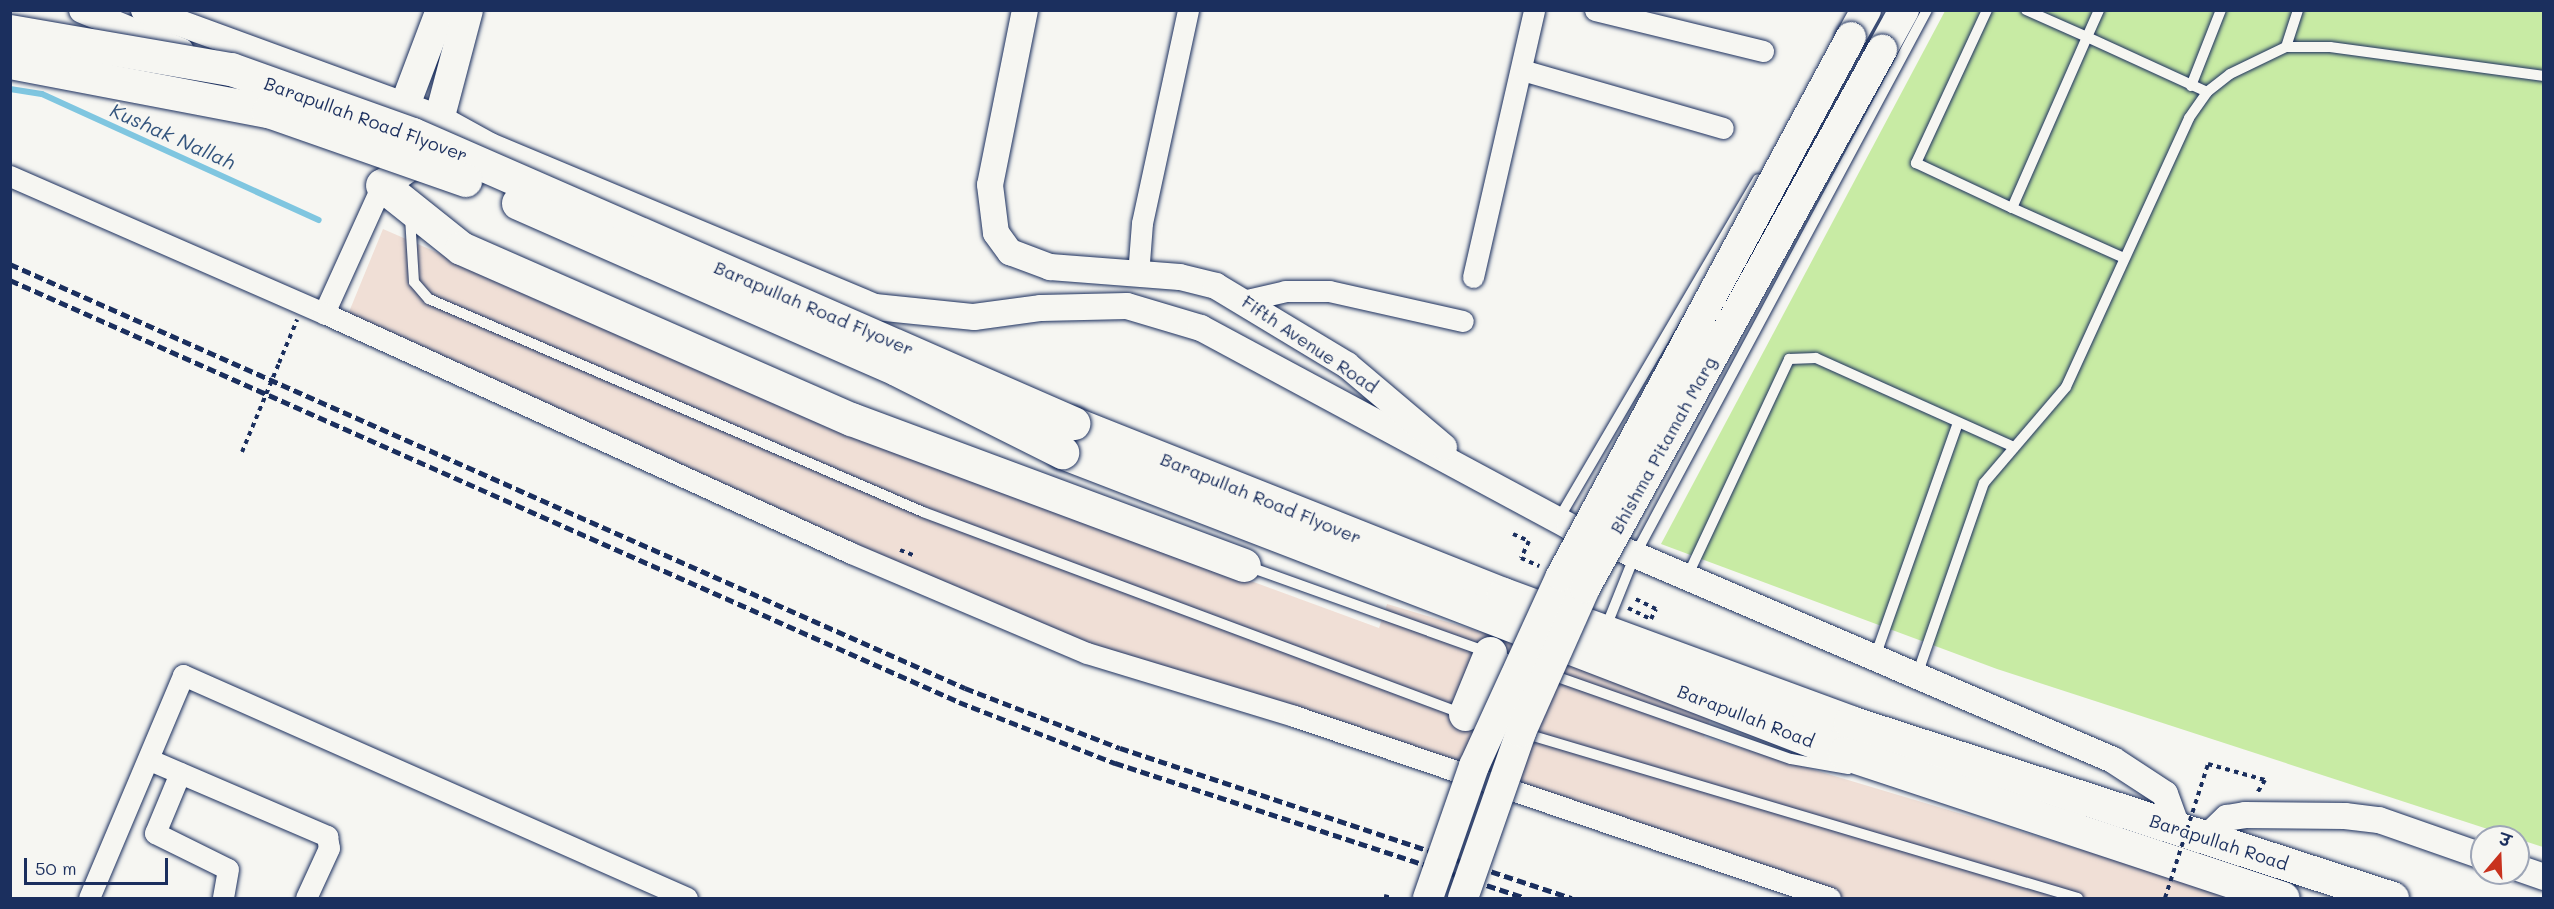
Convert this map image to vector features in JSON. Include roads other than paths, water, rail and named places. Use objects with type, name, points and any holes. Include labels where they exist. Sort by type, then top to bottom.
[{"type":"highway","name":"Barapullah Road Flyover","points":[[10,31],[231,69],[413,134],[1068,437],[1139,482],[1218,512]]},
{"type":"highway","name":"Barapullah Road Flyover","points":[[10,62],[267,111],[429,165],[896,369],[1068,437],[1604,631]]},
{"type":"highway","points":[[382,185],[461,248],[829,410],[1244,565]]},
{"type":"highway","points":[[1123,519],[1139,482]]},
{"type":"highway","points":[[1202,549],[1218,512]]},
{"type":"highway","name":"Barapullah Road","points":[[1218,512],[1844,753],[2283,898]]},
{"type":"highway","name":"Barapullah Road","points":[[1604,631],[1850,722],[2392,898]]},
{"type":"highway","points":[[1465,714],[1490,653]]},
{"type":"main road","points":[[382,185],[390,136],[417,84],[441,10]]},
{"type":"main road","points":[[382,185],[423,157],[429,146],[439,118],[468,10]]},
{"type":"main road","name":"Bhishma Pitamah Marg","points":[[1428,898],[1474,766],[1561,576],[1866,10]]},
{"type":"main road","name":"Bhishma Pitamah Marg","points":[[1463,898],[1521,732],[1589,580],[1904,10]]},
{"type":"street","points":[[82,10],[390,136],[429,146],[490,146]]},
{"type":"street","points":[[144,10],[403,108],[439,118],[490,146],[887,311],[974,317],[1084,304],[1127,306],[1167,316],[1201,328],[1558,520],[2113,760],[2165,794],[2192,833],[2227,818],[2246,815],[2345,816],[2379,820],[2470,852]]},
{"type":"street","name":"Fifth Avenue Road","points":[[1025,10],[990,185],[996,233],[1010,252],[1050,267],[1180,277],[1247,300],[1371,383],[1475,475]]},
{"type":"street","points":[[1138,275],[1142,223],[1188,10]]},
{"type":"street","points":[[1473,277],[1534,10]]},
{"type":"street","points":[[1595,10],[1763,51]]},
{"type":"street","points":[[1522,70],[1723,128]]},
{"type":"street","points":[[10,176],[324,313],[851,553],[1087,653],[1294,716],[1830,898]]},
{"type":"street","points":[[324,313],[382,185]]},
{"type":"street","points":[[1247,300],[1285,291],[1329,291],[1463,321]]},
{"type":"street","points":[[88,898],[150,760],[183,675],[687,898]]},
{"type":"street","points":[[150,760],[327,836],[329,848],[306,898]]},
{"type":"street","points":[[154,832],[180,773]]},
{"type":"street","points":[[123,818],[228,869],[223,898]]},
{"type":"lane","points":[[1604,631],[1635,555],[1927,10]]},
{"type":"lane","points":[[1987,10],[1916,163],[2124,258]]},
{"type":"lane","points":[[2026,10],[2207,92]]},
{"type":"lane","points":[[2012,208],[2099,10]]},
{"type":"lane","points":[[2191,86],[2221,10]]},
{"type":"lane","points":[[2286,47],[2298,10]]},
{"type":"lane","points":[[1558,520],[1837,44],[1851,37]]},
{"type":"lane","points":[[1917,675],[1974,503],[2014,447],[2054,408],[2066,387],[2189,118],[2207,92],[2230,74],[2286,47],[2330,47],[2544,76]]},
{"type":"lane","points":[[410,207],[414,282],[429,299],[923,512],[1465,714],[2078,898]]},
{"type":"lane","points":[[1687,577],[1789,359],[1816,358],[2014,447]]},
{"type":"lane","points":[[1875,657],[1958,423]]},
{"type":"lane","points":[[1244,565],[1791,759],[1951,789]]},
{"type":"waterway","name":"Kushak Nallah","points":[[10,89],[42,94],[319,220]]},
{"type":"railway","points":[[10,264],[965,688],[1120,748],[1572,898]]},
{"type":"railway","points":[[10,280],[959,702],[1115,763],[1525,898]]}]
